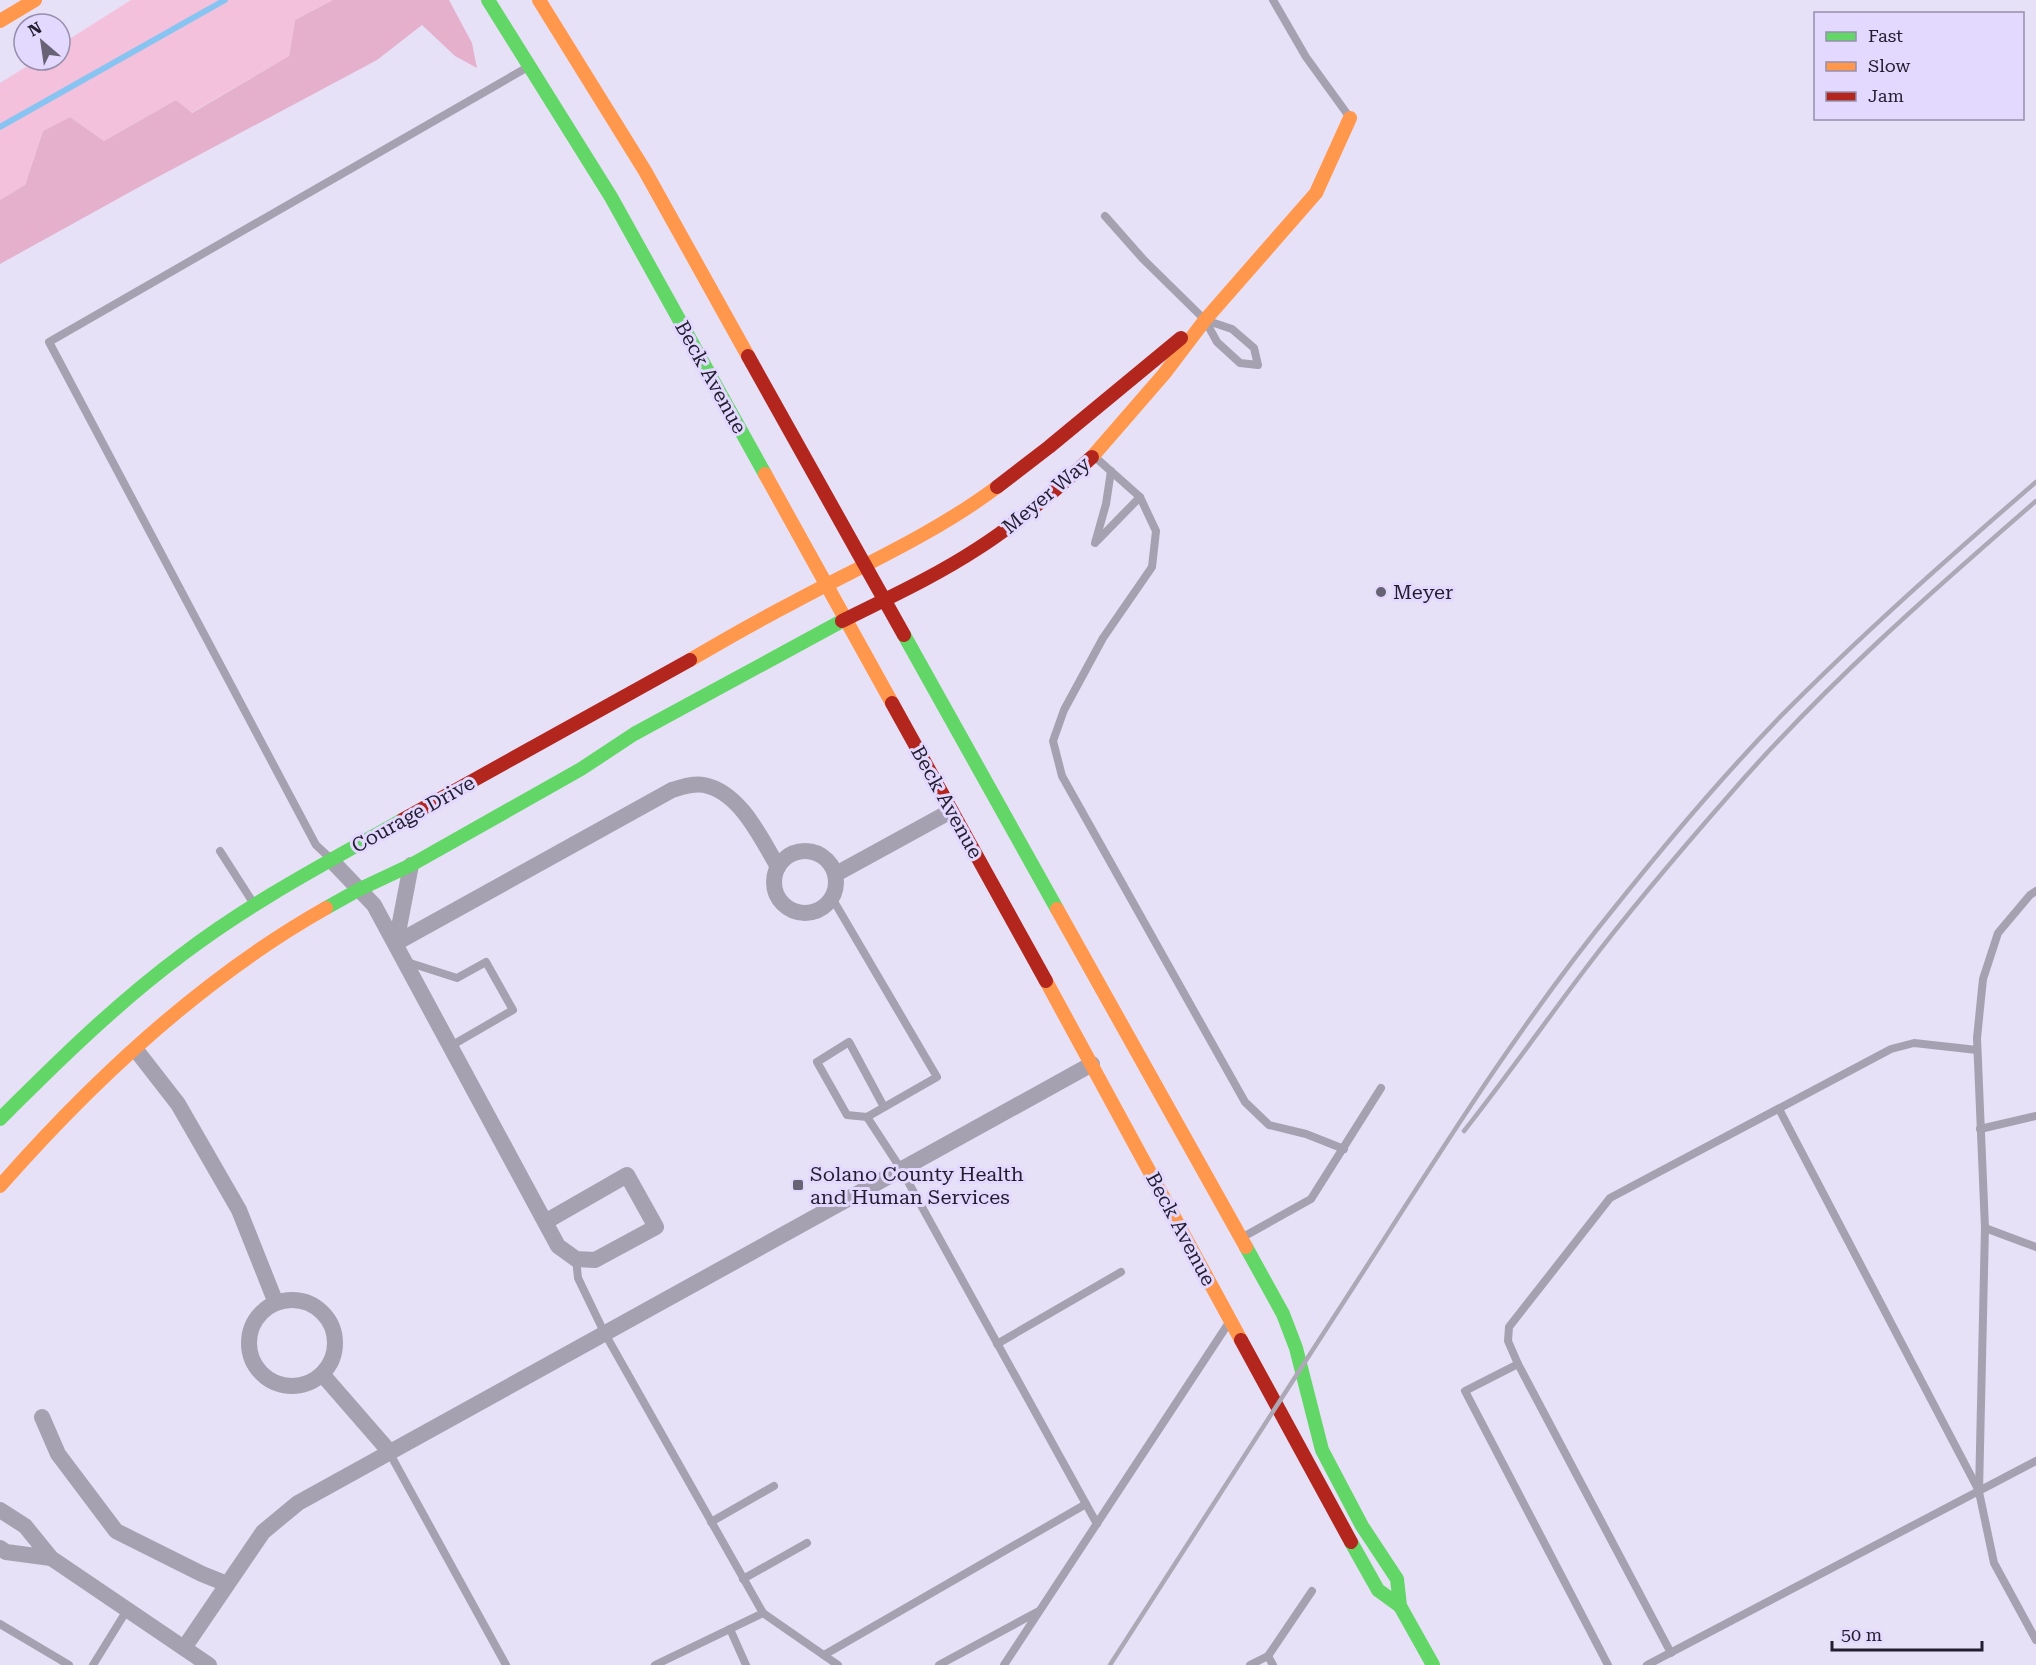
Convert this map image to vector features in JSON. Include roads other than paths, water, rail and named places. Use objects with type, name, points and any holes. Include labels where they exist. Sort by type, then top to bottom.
[{"type":"main road","points":[[0,21],[35,0]]},
{"type":"main road","name":"Beck Avenue","points":[[488,0],[617,207],[1092,1064],[1378,1590],[1400,1606]]},
{"type":"main road","name":"Beck Avenue","points":[[539,0],[645,171],[1283,1314],[1291,1333],[1317,1436],[1326,1458],[1362,1526],[1397,1579],[1400,1606],[1434,1665]]},
{"type":"main road","name":"Meyer Way","points":[[845,620],[935,574],[1016,523],[1094,455],[1164,374],[1205,320],[1316,192],[1350,118]]},
{"type":"main road","name":"Meyer Way","points":[[866,565],[906,545],[967,509],[1049,447],[1151,361],[1205,320]]},
{"type":"main road","name":"Courage Drive","points":[[0,1119],[73,1046],[116,1008],[184,953],[255,905],[331,860],[793,602],[866,565]]},
{"type":"main road","name":"Courage Drive","points":[[0,1185],[73,1108],[191,999],[297,924],[411,864],[581,769],[634,734],[811,636],[845,620]]},
{"type":"street","points":[[396,943],[672,790],[686,786],[702,784],[718,789],[735,803],[778,867]]},
{"type":"street","points":[[836,874],[951,811]]},
{"type":"street","points":[[804,851],[815,852],[824,857],[836,874],[832,897],[826,905],[809,913],[790,909],[782,903],[774,885],[778,867],[785,859],[794,853],[804,851]]},
{"type":"street","points":[[331,860],[374,905],[449,1047],[558,1246],[576,1259],[595,1260],[656,1227],[627,1175],[545,1222]]},
{"type":"street","points":[[396,943],[411,864]]},
{"type":"street","points":[[136,1050],[178,1104],[239,1210],[276,1304]]},
{"type":"street","points":[[184,1648],[263,1532],[298,1503],[1092,1064]]},
{"type":"street","points":[[292,1300],[309,1304],[323,1313],[332,1327],[335,1343],[332,1360],[322,1374],[309,1383],[292,1386],[275,1383],[261,1374],[252,1360],[249,1343],[252,1327],[262,1313],[276,1304],[292,1300]]},
{"type":"street","points":[[322,1374],[389,1451]]},
{"type":"street","points":[[42,1417],[58,1454],[116,1531],[227,1584]]},
{"type":"street","points":[[0,1510],[25,1526],[51,1558],[209,1665]]},
{"type":"street","points":[[0,1548],[6,1552],[51,1558]]},
{"type":"lane","points":[[1274,0],[1306,57],[1350,118]]},
{"type":"lane","points":[[331,860],[316,845],[49,342],[529,66]]},
{"type":"lane","points":[[1105,216],[1143,259],[1205,320],[1217,342],[1240,363],[1258,365],[1254,348],[1232,329],[1205,320]]},
{"type":"lane","points":[[1094,455],[1140,497],[1156,531],[1152,567],[1103,638],[1064,710],[1053,741],[1062,776],[1245,1102],[1269,1125],[1306,1134],[1344,1149]]},
{"type":"lane","points":[[1111,471],[1106,504],[1095,543],[1140,497]]},
{"type":"lane","points":[[220,851],[255,905]]},
{"type":"lane","points":[[2036,891],[1998,933],[1983,979],[1977,1038],[1985,1228],[1979,1492],[1994,1563],[2036,1640]]},
{"type":"lane","points":[[832,897],[937,1077],[867,1117],[847,1115],[817,1062],[849,1042],[884,1107]]},
{"type":"lane","points":[[406,962],[457,978],[486,962],[513,1010],[449,1047]]},
{"type":"lane","points":[[1671,1653],[1518,1364],[1508,1341],[1509,1327],[1610,1198],[1891,1049],[1914,1043],[1977,1050]]},
{"type":"lane","points":[[1240,1238],[1311,1199],[1381,1088]]},
{"type":"lane","points":[[1779,1109],[1979,1492]]},
{"type":"lane","points":[[1980,1129],[2036,1116]]},
{"type":"lane","points":[[867,1117],[901,1169],[1097,1524]]},
{"type":"lane","points":[[1985,1228],[2036,1247]]},
{"type":"lane","points":[[576,1259],[578,1278],[604,1332],[763,1613],[838,1665]]},
{"type":"lane","points":[[997,1344],[1121,1272]]},
{"type":"lane","points":[[1004,1665],[1230,1321]]},
{"type":"lane","points":[[1518,1364],[1465,1391],[1608,1665]]},
{"type":"lane","points":[[389,1451],[506,1665]]},
{"type":"lane","points":[[1647,1665],[2036,1461]]},
{"type":"lane","points":[[711,1522],[774,1486]]},
{"type":"lane","points":[[824,1655],[1086,1504]]},
{"type":"lane","points":[[743,1579],[807,1543]]},
{"type":"lane","points":[[1250,1665],[1268,1656],[1312,1591]]},
{"type":"lane","points":[[93,1665],[127,1610]]},
{"type":"lane","points":[[939,1665],[1040,1611]]},
{"type":"lane","points":[[655,1665],[763,1613]]},
{"type":"lane","points":[[0,1624],[69,1665]]},
{"type":"lane","points":[[730,1629],[747,1665]]},
{"type":"lane","points":[[1268,1656],[1274,1665]]},
{"type":"waterway","points":[[0,127],[225,0]]},
{"type":"railway","points":[[1110,1665],[1454,1130],[1516,1039],[1581,950],[1695,811],[1779,718],[1905,597],[2036,482]]},
{"type":"railway","points":[[1464,1131],[1621,923],[1766,754],[1878,642],[2036,501]]},
{"type":"place","name":"Meyer","points":[[1381,592]]},
{"type":"place","name":"Solano County Health and Human Services","points":[[798,1185]]}]
